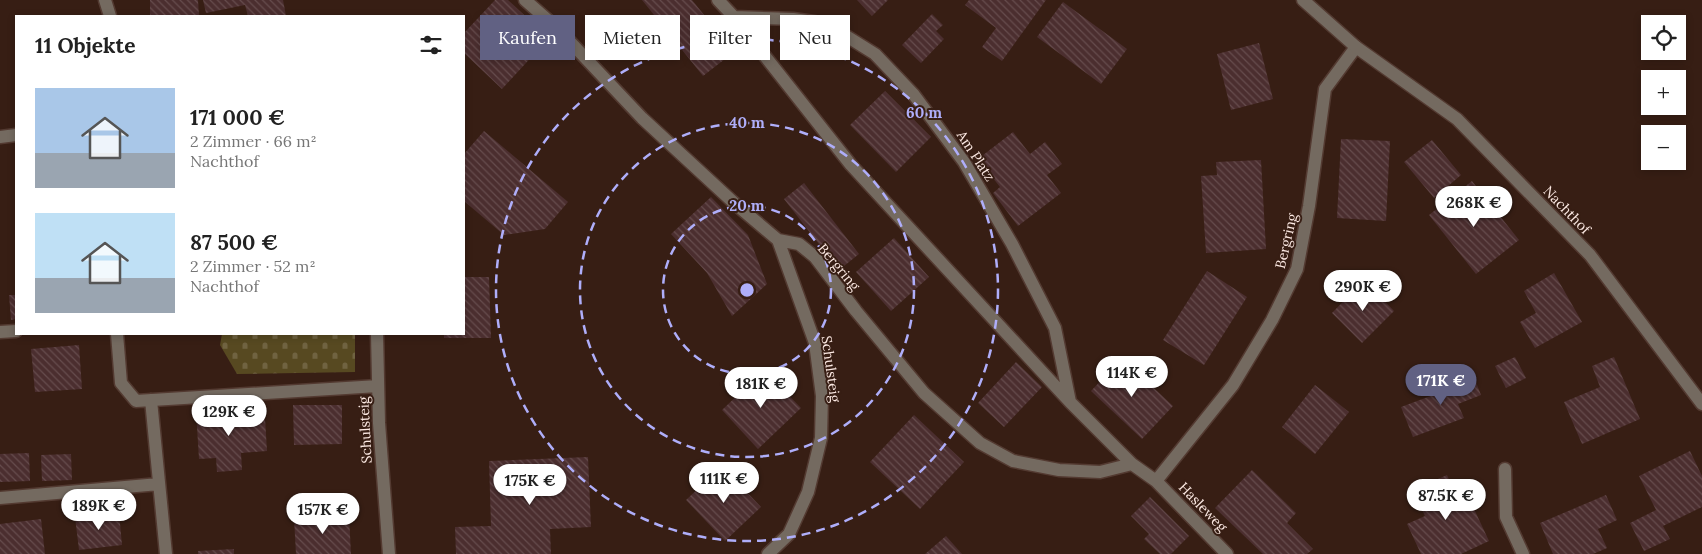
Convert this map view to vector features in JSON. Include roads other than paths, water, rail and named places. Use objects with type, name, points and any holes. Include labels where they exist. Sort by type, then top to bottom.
[{"type":"street","points":[[105,0],[110,15]]},
{"type":"street","name":"Bergring","points":[[524,0],[558,29],[642,118],[733,202],[778,240],[799,244],[815,257],[856,311],[924,393],[980,443],[1013,461],[1059,470],[1100,472],[1132,464]]},
{"type":"street","points":[[718,0],[732,15]]},
{"type":"street","points":[[1303,0],[1356,47]]},
{"type":"street","name":"Am Platz","points":[[770,18],[827,24],[876,54],[914,95],[964,162],[1012,244],[1054,328],[1070,402]]},
{"type":"street","name":"Bergring","points":[[1156,481],[1233,384],[1272,320],[1297,269],[1309,206],[1325,89],[1356,47]]},
{"type":"street","name":"Nachthof","points":[[1356,47],[1457,119],[1590,255],[1702,404]]},
{"type":"street","points":[[768,60],[851,165],[1070,402],[1132,464],[1156,481]]},
{"type":"street","points":[[0,137],[15,135]]},
{"type":"street","name":"Schulsteig","points":[[768,554],[789,534],[808,492],[821,438],[822,396],[815,343],[778,240]]},
{"type":"street","points":[[0,332],[15,331]]},
{"type":"street","points":[[117,335],[121,383],[136,401],[378,386]]},
{"type":"street","name":"Schulsteig","points":[[377,335],[380,432],[389,554]]},
{"type":"street","points":[[151,400],[166,554]]},
{"type":"street","points":[[1505,469],[1506,517],[1523,554]]},
{"type":"street","name":"Hasleweg","points":[[1156,481],[1228,554]]},
{"type":"street","points":[[0,498],[159,484]]}]
